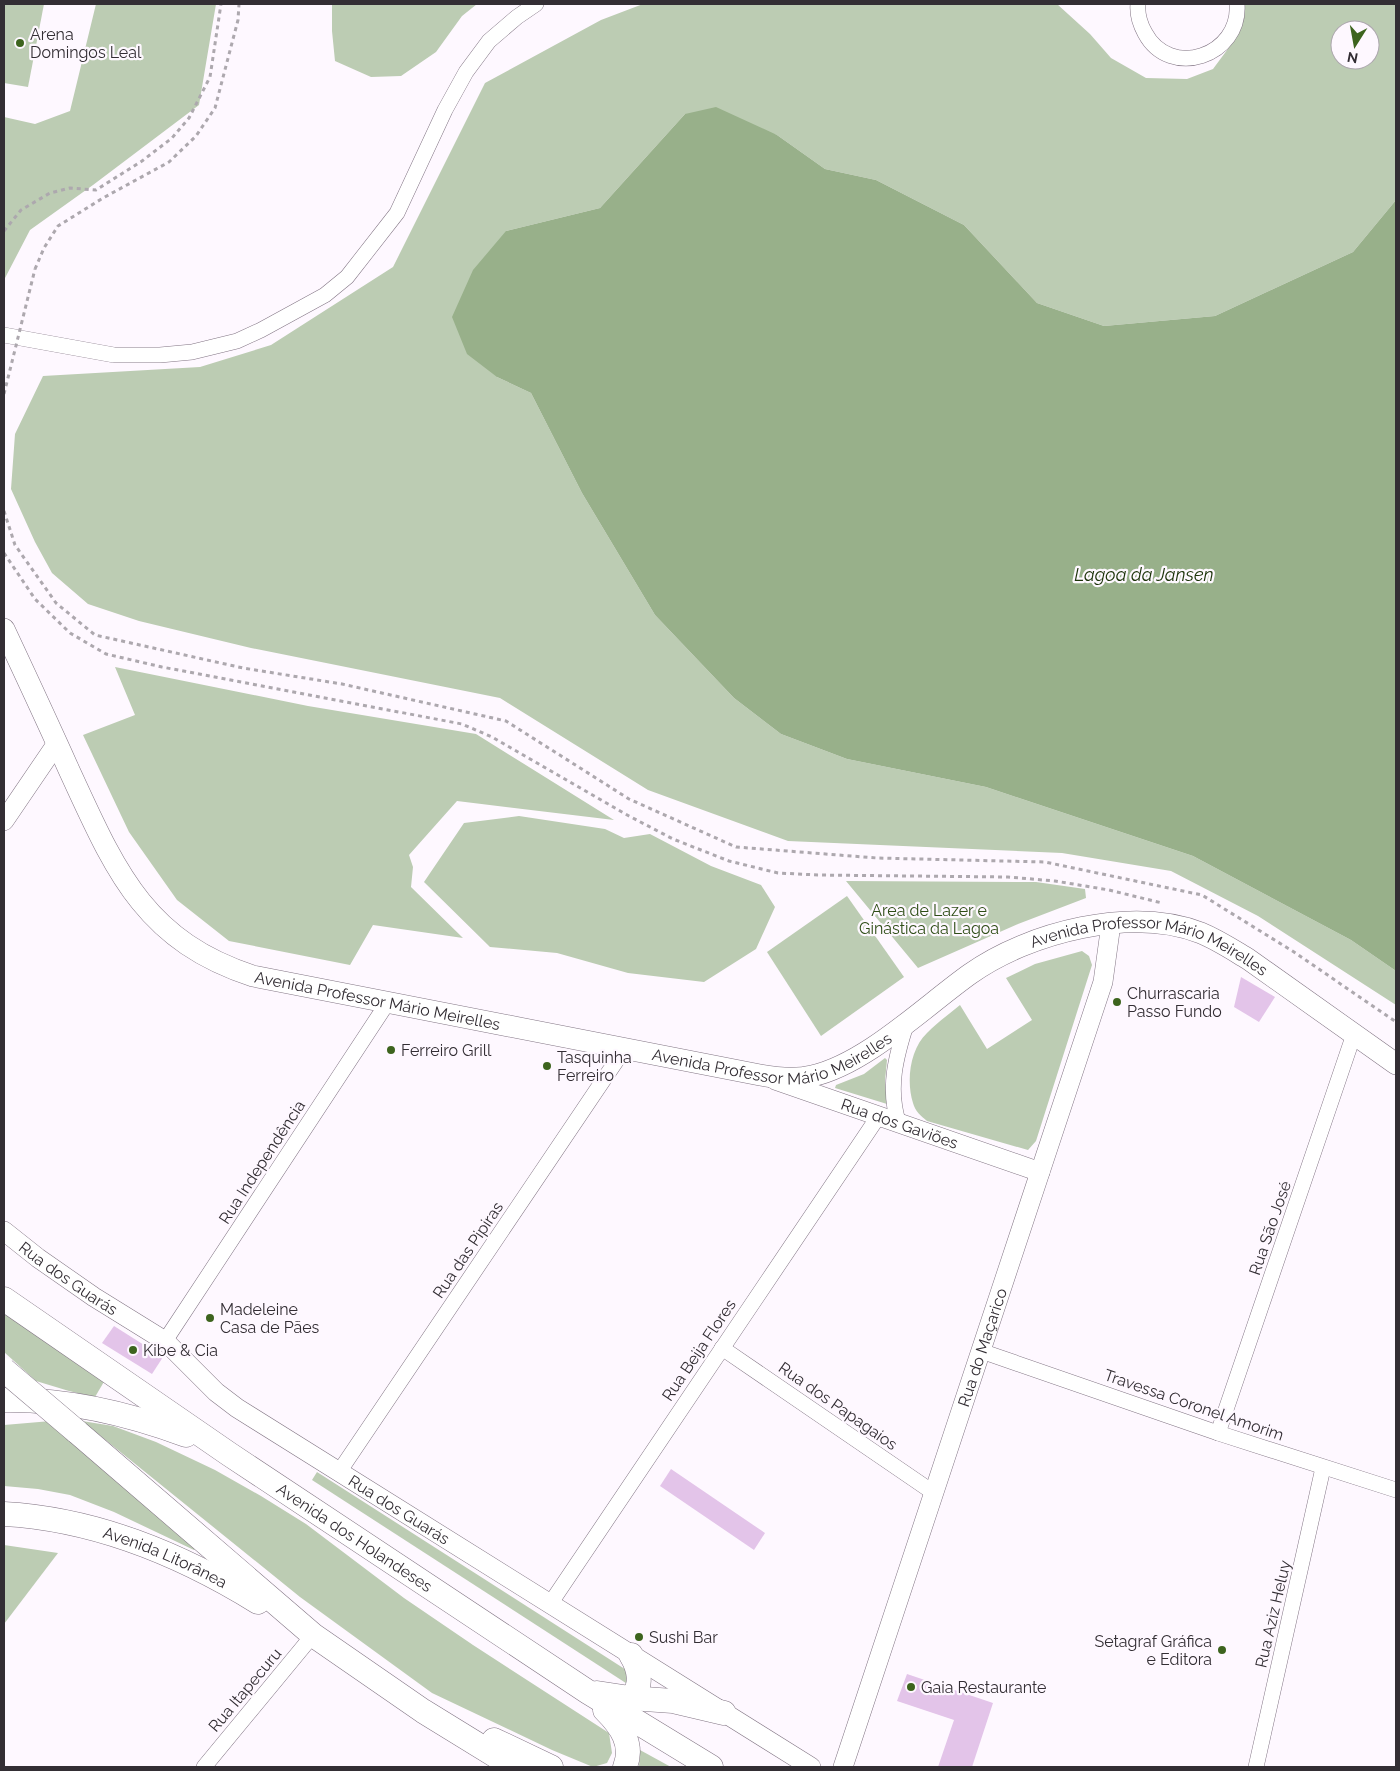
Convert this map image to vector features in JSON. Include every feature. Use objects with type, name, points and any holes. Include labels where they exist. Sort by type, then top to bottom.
[{"type":"main road","name":"Avenida Professor Mário Meirelles","points":[[4,629],[104,844],[135,896],[149,913],[182,942],[222,965],[253,976],[760,1075],[778,1078],[802,1078],[831,1070],[871,1048],[971,973],[1021,946],[1077,929],[1111,924],[1156,924],[1179,927],[1201,933],[1248,959],[1396,1064]]},
{"type":"main road","name":"Avenida dos Holandeses","points":[[4,1299],[229,1454],[588,1692],[711,1767]]},
{"type":"main road","points":[[4,1370],[313,1635],[423,1711],[514,1767]]},
{"type":"main road","points":[[4,1400],[53,1402],[127,1415],[197,1439],[229,1454]]},
{"type":"main road","name":"Avenida Litorânea","points":[[4,1514],[82,1526],[156,1550],[214,1577],[313,1635]]},
{"type":"main road","points":[[630,1698],[635,1694],[639,1678],[636,1663],[631,1655]]},
{"type":"main road","points":[[588,1692],[630,1698],[673,1701],[724,1713]]},
{"type":"main road","points":[[588,1692],[611,1715],[625,1735],[628,1751],[624,1767]]},
{"type":"main road","points":[[423,1711],[504,1744],[551,1767]]},
{"type":"street","points":[[4,335],[114,355],[160,355],[192,352],[237,340],[261,330],[325,296],[347,278],[397,213],[445,110],[488,41],[536,4]]},
{"type":"street","points":[[1138,4],[1142,28],[1154,45],[1172,56],[1192,58],[1212,52],[1228,38],[1236,20],[1237,4]]},
{"type":"street","points":[[4,821],[57,743]]},
{"type":"street","name":"Rua do Maçarico","points":[[843,1767],[1103,982],[1111,924]]},
{"type":"street","name":"Rua Independência","points":[[165,1341],[388,1002]]},
{"type":"street","points":[[899,1124],[893,1100],[893,1080],[895,1061],[907,1022]]},
{"type":"street","name":"Rua São José","points":[[1218,1433],[1354,1034]]},
{"type":"street","name":"Rua das Pipiras","points":[[340,1472],[625,1048]]},
{"type":"street","name":"Rua dos Gaviões","points":[[760,1075],[1040,1172]]},
{"type":"street","name":"Rua Beija Flores","points":[[550,1604],[878,1116]]},
{"type":"street","name":"Rua dos Guarás","points":[[4,1231],[38,1258],[94,1297],[165,1341],[216,1392],[237,1408],[811,1767]]},
{"type":"street","name":"Rua dos Papagaios","points":[[722,1348],[934,1493]]},
{"type":"street","name":"Travessa Coronel Amorim","points":[[981,1350],[1218,1433],[1396,1490]]},
{"type":"street","name":"Rua Aziz Heluy","points":[[1256,1767],[1323,1468]]},
{"type":"street","name":"Rua Itapecuru","points":[[204,1767],[313,1635]]},
{"type":"path","points":[[4,231],[21,210],[50,193],[70,188],[96,190],[142,161],[172,138],[189,118],[210,76],[221,4]]},
{"type":"path","points":[[4,394],[35,269],[44,248],[58,226],[103,198],[168,162],[196,136],[215,108],[238,20],[239,4]]},
{"type":"path","points":[[4,511],[15,545],[56,604],[95,634],[243,668],[342,684],[506,720],[629,799],[736,847],[877,858],[1045,862],[1202,895],[1294,952],[1396,1022]]},
{"type":"path","points":[[4,553],[35,599],[70,633],[106,654],[162,667],[462,724],[492,737],[629,816],[673,839],[729,860],[778,873],[1008,877],[1055,881],[1108,890],[1163,903]]},
{"type":"green space","name":"Arena Domingos Leal","points":[[4,4],[44,4],[28,87],[4,83]]},
{"type":"green space","points":[[96,4],[216,4],[199,105],[30,230],[4,280],[4,117],[35,124],[70,111]]},
{"type":"green space","points":[[332,4],[477,4],[462,16],[436,52],[401,76],[371,77],[335,61]]},
{"type":"green space","points":[[643,4],[1057,4],[1090,34],[1111,58],[1146,78],[1187,79],[1213,69],[1236,38],[1242,4],[1396,4],[1396,200],[1353,252],[1215,316],[1104,326],[1037,303],[964,225],[876,180],[825,169],[777,135],[685,114],[600,208],[506,231],[497,377],[531,393],[582,493],[655,615],[734,698],[781,734],[847,759],[986,787],[1193,856],[1351,940],[1396,971],[1396,1005],[1258,916],[1171,871],[1062,853],[788,841],[648,790],[500,698],[251,648],[139,621],[88,604],[52,573],[35,542],[11,489],[15,434],[43,376],[200,367],[271,345],[393,267],[485,83],[601,20]]},
{"type":"green space","points":[[115,667],[308,706],[476,734],[614,820],[457,801],[409,855],[413,867],[411,887],[463,938],[373,925],[350,965],[229,941],[177,900],[129,832],[83,735],[135,715]]},
{"type":"green space","points":[[519,816],[605,829],[624,838],[650,834],[711,866],[761,885],[775,907],[756,949],[704,982],[628,973],[557,953],[490,947],[424,882],[464,823]]},
{"type":"green space","name":"Area de Lazer e Ginástica da Lagoa","points":[[846,881],[1036,882],[1085,889],[1086,898],[1018,924],[918,968]]},
{"type":"green space","points":[[847,896],[904,977],[821,1036],[767,952]]},
{"type":"green space","points":[[1082,951],[1089,956],[1092,965],[1036,1141],[1028,1150],[927,1121],[920,1115],[913,1103],[910,1075],[913,1056],[927,1033],[960,1005],[987,1049],[1032,1020],[1006,978],[1035,964]]},
{"type":"green space","points":[[885,1058],[887,1060],[885,1081],[887,1104],[835,1088],[836,1085],[864,1074]]},
{"type":"green space","points":[[4,1313],[105,1380],[95,1397],[36,1381],[4,1352]]},
{"type":"green space","points":[[51,1421],[198,1545],[194,1550],[114,1512],[70,1495],[38,1489],[4,1486],[4,1425]]},
{"type":"green space","points":[[82,1421],[113,1426],[156,1442],[215,1470],[306,1524],[404,1598],[609,1733],[612,1753],[607,1763],[593,1767],[552,1750],[432,1693],[300,1597]]},
{"type":"green space","points":[[317,1472],[631,1673],[632,1687],[312,1480]]},
{"type":"green space","points":[[4,1545],[58,1553],[4,1624]]},
{"type":"green space","points":[[640,1750],[671,1767],[639,1767]]},
{"type":"water","name":"Lagoa da Jansen","points":[[716,107],[777,135],[825,169],[876,180],[964,225],[1037,303],[1104,326],[1215,316],[1353,252],[1396,200],[1396,971],[1351,940],[1193,856],[986,787],[847,759],[781,734],[734,698],[655,615],[582,493],[531,393],[497,377],[467,354],[452,317],[473,270],[506,231],[600,208],[685,114]]},
{"type":"building","points":[[1241,977],[1275,997],[1259,1022],[1234,1007]]},
{"type":"building","name":"Kibe & Cia","points":[[114,1326],[163,1357],[152,1374],[102,1343]]},
{"type":"building","points":[[671,1469],[765,1533],[754,1550],[660,1486]]},
{"type":"building","points":[[907,1674],[993,1703],[972,1767],[938,1767],[954,1720],[897,1701]]},
{"type":"place","name":"Arena Domingos Leal","points":[[20,43]]},
{"type":"place","name":"Churrascaria Passo Fundo","points":[[1117,1002]]},
{"type":"place","name":"Ferreiro Grill","points":[[391,1050]]},
{"type":"place","name":"Tasquinha Ferreiro","points":[[547,1066]]},
{"type":"place","name":"Madeleine Casa de Pães","points":[[210,1318]]},
{"type":"place","name":"Kibe & Cia","points":[[133,1350]]},
{"type":"place","name":"Sushi Bar","points":[[639,1637]]},
{"type":"place","name":"Setagraf Gráfica e Editora","points":[[1222,1650]]},
{"type":"place","name":"Gaia Restaurante","points":[[911,1687]]}]
